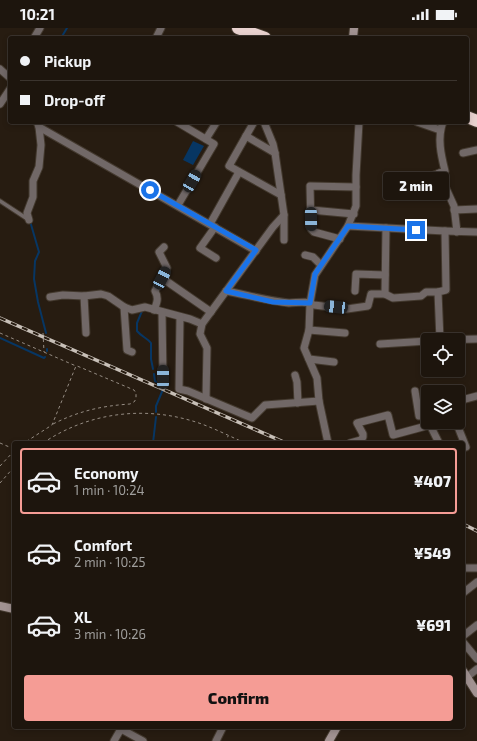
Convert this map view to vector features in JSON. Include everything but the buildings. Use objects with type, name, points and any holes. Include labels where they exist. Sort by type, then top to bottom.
[{"type":"highway","points":[[238,28],[260,35]]},
{"type":"street","points":[[0,69],[8,76]]},
{"type":"street","points":[[0,104],[8,92]]},
{"type":"street","points":[[206,139],[215,124]]},
{"type":"street","points":[[253,124],[229,166],[281,195]]},
{"type":"street","points":[[265,124],[275,153],[284,215],[284,240]]},
{"type":"street","points":[[328,441],[319,401],[317,378],[304,348],[309,330],[310,303],[315,274],[348,226],[356,206],[359,124]]},
{"type":"street","points":[[423,124],[440,130]]},
{"type":"street","points":[[414,183],[445,171],[441,155],[440,130],[442,124]]},
{"type":"street","points":[[38,125],[256,250]]},
{"type":"street","points":[[28,220],[26,213],[33,197],[34,178],[39,166],[41,146],[38,125]]},
{"type":"street","points":[[178,205],[214,144],[188,125]]},
{"type":"street","points":[[246,136],[275,153]]},
{"type":"street","points":[[463,153],[477,150]]},
{"type":"street","points":[[216,258],[200,248],[239,172]]},
{"type":"street","points":[[439,173],[454,206],[458,232]]},
{"type":"street","points":[[340,239],[314,232],[311,229],[310,186],[356,187]]},
{"type":"street","points":[[454,210],[477,209]]},
{"type":"street","points":[[311,210],[354,214]]},
{"type":"street","points":[[206,399],[207,348],[200,334],[202,324],[273,227],[284,215]]},
{"type":"street","points":[[348,226],[477,232]]},
{"type":"street","points":[[385,294],[386,228]]},
{"type":"street","points":[[226,291],[273,302],[310,303],[314,305],[347,308],[368,306],[371,294],[385,294],[394,298],[421,296],[426,292],[446,290],[445,231]]},
{"type":"street","points":[[154,310],[157,301],[157,295],[155,292],[167,268],[159,252],[164,247]]},
{"type":"street","points":[[305,255],[313,257],[321,265]]},
{"type":"street","points":[[355,291],[356,274],[385,275]]},
{"type":"street","points":[[162,278],[211,312]]},
{"type":"street","points":[[438,292],[439,333]]},
{"type":"street","points":[[50,297],[63,295],[84,296],[101,294],[108,296],[124,307],[132,310],[145,307],[202,324]]},
{"type":"street","points":[[84,296],[86,333]]},
{"type":"street","points":[[124,307],[127,350],[132,352]]},
{"type":"street","points":[[162,312],[163,377]]},
{"type":"street","points":[[180,317],[179,388],[252,418],[265,405],[319,401]]},
{"type":"street","points":[[309,330],[345,333]]},
{"type":"street","points":[[465,339],[477,339]]},
{"type":"street","points":[[380,344],[421,341]]},
{"type":"street","points":[[309,359],[334,362]]},
{"type":"street","points":[[295,375],[297,382],[298,403]]},
{"type":"street","points":[[415,391],[419,416],[421,417]]},
{"type":"street","points":[[465,399],[477,396]]},
{"type":"street","points":[[357,441],[361,440],[363,434],[357,423],[388,415],[393,435],[421,422]]},
{"type":"street","points":[[433,429],[438,441]]},
{"type":"street","points":[[459,429],[464,441]]},
{"type":"street","points":[[465,568],[477,568]]},
{"type":"street","points":[[465,591],[477,582]]},
{"type":"street","points":[[0,606],[12,609]]},
{"type":"street","points":[[465,634],[477,625]]},
{"type":"street","points":[[465,644],[477,659]]},
{"type":"street","points":[[477,669],[465,674],[477,694]]},
{"type":"street","points":[[114,741],[121,729]]},
{"type":"street","points":[[124,729],[143,741]]},
{"type":"street","points":[[216,741],[222,729]]},
{"type":"street","points":[[329,741],[336,729]]},
{"type":"lane","points":[[0,201],[28,220]]},
{"type":"path","points":[[43,332],[44,352]]},
{"type":"path","points":[[0,333],[134,390],[136,393],[136,399],[130,404],[95,408],[77,413],[52,425],[27,441]]},
{"type":"path","points":[[52,425],[76,366]]},
{"type":"path","points":[[46,441],[53,436],[94,419],[112,415],[136,413],[154,414],[190,420],[240,441]]},
{"type":"path","points":[[52,441],[53,436]]},
{"type":"path","points":[[227,441],[228,436]]},
{"type":"path","points":[[0,443],[12,449]]},
{"type":"path","points":[[0,466],[12,452]]},
{"type":"path","points":[[0,483],[12,469]]},
{"type":"water","points":[[193,141],[204,146],[193,165],[183,160]]},
{"type":"waterway","points":[[62,36],[67,28]]},
{"type":"waterway","points":[[30,221],[39,252],[35,261],[34,279],[46,333]]},
{"type":"waterway","points":[[142,311],[137,323],[137,331],[151,343],[151,359],[153,369]]},
{"type":"waterway","points":[[0,338],[44,358],[45,357]]},
{"type":"waterway","points":[[154,374],[155,381],[164,387],[156,406],[156,412]]},
{"type":"waterway","points":[[153,441],[156,417]]},
{"type":"railway","points":[[0,318],[281,441]]},
{"type":"railway","points":[[465,525],[477,531]]},
{"type":"route","points":[[150,190],[256,250],[226,291],[273,302],[310,303],[315,274],[348,226],[416,230]]}]
